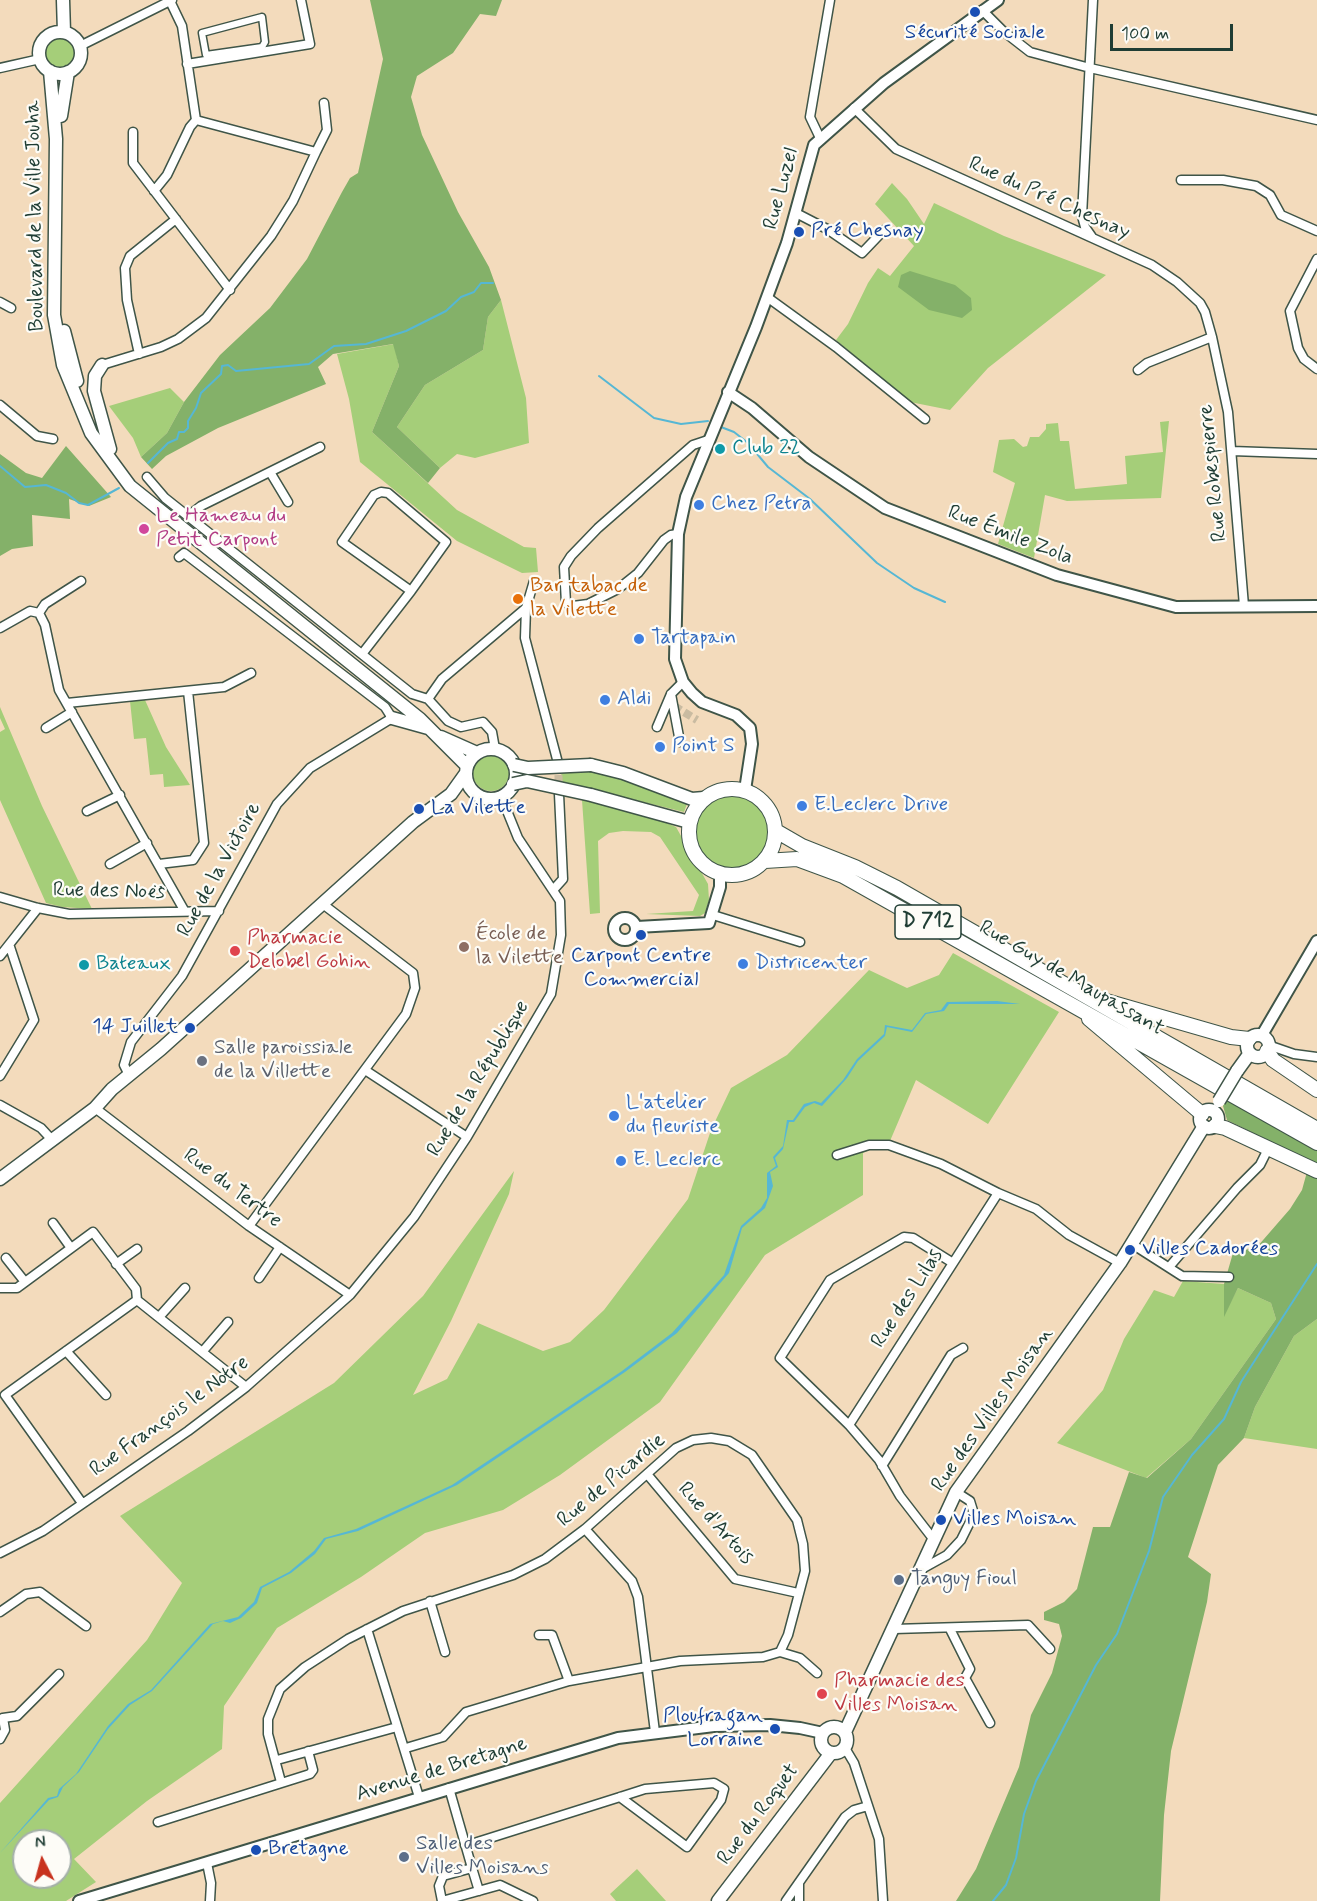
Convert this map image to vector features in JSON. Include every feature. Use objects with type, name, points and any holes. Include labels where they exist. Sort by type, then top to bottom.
[{"type":"main road","points":[[63,0],[64,32]]},
{"type":"main road","points":[[64,32],[74,37],[80,46],[80,62],[68,72],[50,71],[40,59],[40,47],[46,37],[64,32]]},
{"type":"main road","name":"Boulevard de la Ville Jouha","points":[[50,71],[56,139],[53,300],[59,349],[71,388],[91,433],[132,483]]},
{"type":"main road","name":"Boulevard de la Ville Jouha","points":[[68,72],[61,121],[59,252],[62,314],[79,388],[110,449],[132,483]]},
{"type":"main road","points":[[102,365],[94,376],[94,390],[110,449]]},
{"type":"main road","points":[[132,483],[149,502],[436,733],[466,769],[474,792]]},
{"type":"main road","points":[[392,718],[436,733],[477,753],[495,749],[507,755],[514,765],[513,784]]},
{"type":"main road","points":[[0,1179],[94,1108],[324,905],[413,822],[452,794],[477,753]]},
{"type":"main road","points":[[514,765],[528,768],[591,765],[623,773],[692,799],[704,798]]},
{"type":"main road","points":[[452,794],[474,792],[488,798],[501,796],[513,784],[527,782],[591,795],[689,822]]},
{"type":"main road","points":[[730,788],[744,790],[767,806],[776,831],[771,852],[765,861],[744,874],[720,874],[708,868],[691,848],[689,822],[695,809],[704,798],[716,791],[730,788]]},
{"type":"main road","name":"Rue Guy de Maupassant","points":[[776,831],[802,846],[855,867],[897,888],[1317,1129]]},
{"type":"main road","name":"Rue Guy de Maupassant","points":[[765,861],[797,859],[843,876],[1084,1009],[1317,1143]]},
{"type":"main road","points":[[1055,979],[1119,1007],[1231,1037],[1262,1042],[1273,1060],[1317,1090]]},
{"type":"main road","points":[[1084,1009],[1089,1019],[1104,1032],[1225,1128],[1317,1171]]},
{"type":"main road","name":"Rue des Villes Moisan","points":[[845,1732],[956,1492],[1120,1263],[1237,1071],[1250,1053],[1259,1056],[1262,1042]]},
{"type":"main road","points":[[834,1727],[845,1732],[848,1740],[845,1748],[839,1753],[831,1753],[822,1745],[823,1733],[834,1727]]},
{"type":"main road","name":"Rue du Roquet","points":[[718,1901],[831,1753]]},
{"type":"street","points":[[187,64],[310,44],[302,0]]},
{"type":"street","points":[[820,138],[810,117],[830,0]]},
{"type":"street","name":"Rue Luzel","points":[[683,682],[675,659],[678,534],[686,497],[767,297],[796,213],[809,158],[820,138],[854,108],[998,0]]},
{"type":"street","points":[[1094,0],[1082,216],[1085,227],[1094,239]]},
{"type":"street","points":[[80,46],[171,1],[182,26],[196,120],[190,127],[167,175],[154,191]]},
{"type":"street","points":[[982,10],[1003,31],[1030,52],[1317,120]]},
{"type":"street","points":[[262,17],[265,42],[262,47],[206,55],[202,33],[262,17]]},
{"type":"street","points":[[1,65],[40,59]]},
{"type":"street","points":[[102,365],[178,339],[206,318],[230,290],[288,210],[327,130],[324,103]]},
{"type":"street","name":"Rue du Pré Chesnay","points":[[854,108],[896,149],[1152,265],[1177,282],[1205,312],[1212,337]]},
{"type":"street","points":[[196,120],[316,152]]},
{"type":"street","points":[[133,132],[133,163],[230,290]]},
{"type":"street","points":[[1181,180],[1223,180],[1256,186],[1270,195],[1281,215],[1317,231]]},
{"type":"street","points":[[796,213],[827,229],[862,253],[884,230]]},
{"type":"street","points":[[139,354],[127,300],[125,268],[130,256],[176,219]]},
{"type":"street","points":[[1317,259],[1290,311],[1298,348],[1304,359],[1317,369]]},
{"type":"street","points":[[767,297],[836,347],[925,419]]},
{"type":"street","points":[[0,302],[11,308]]},
{"type":"street","points":[[1138,370],[1147,363],[1212,337]]},
{"type":"street","name":"Rue Robespierre","points":[[1212,337],[1228,412],[1244,606]]},
{"type":"street","name":"Rue Émile Zola","points":[[728,392],[752,408],[809,457],[896,513],[962,540],[1093,587],[1176,607],[1317,606]]},
{"type":"street","points":[[0,405],[37,436],[53,439]]},
{"type":"street","points":[[678,534],[671,535],[664,540],[638,573],[618,589],[588,604],[573,606],[566,603],[564,567],[571,556],[598,528],[693,445],[708,440]]},
{"type":"street","points":[[188,516],[320,447]]},
{"type":"street","points":[[1232,451],[1317,454]]},
{"type":"street","points":[[270,472],[288,502]]},
{"type":"street","points":[[147,477],[165,498],[412,694],[428,699],[448,721],[461,727],[483,722],[492,732],[495,749]]},
{"type":"street","points":[[362,654],[411,591],[446,542],[388,493],[381,492],[374,495],[342,542],[411,591]]},
{"type":"street","points":[[179,557],[184,553],[385,707],[392,718]]},
{"type":"street","points":[[39,613],[45,604],[81,581]]},
{"type":"street","points":[[534,581],[526,608],[525,638],[558,763]]},
{"type":"street","points":[[428,699],[442,679],[526,608]]},
{"type":"street","points":[[0,628],[30,611],[39,613]]},
{"type":"street","points":[[39,613],[45,625],[59,690],[184,910]]},
{"type":"street","points":[[67,703],[224,687],[251,673]]},
{"type":"street","points":[[657,727],[671,694],[683,682],[702,702],[736,715],[750,728],[752,744],[744,790]]},
{"type":"street","points":[[159,864],[193,861],[204,843],[188,691]]},
{"type":"street","points":[[671,694],[680,742]]},
{"type":"street","points":[[46,728],[72,712]]},
{"type":"street","name":"Rue de la Victoire","points":[[129,1075],[124,1065],[131,1042],[182,976],[276,804],[310,768],[392,718]]},
{"type":"street","points":[[554,889],[563,879],[559,794]]},
{"type":"street","points":[[87,812],[120,795]]},
{"type":"street","name":"Rue de la République","points":[[350,1295],[414,1217],[467,1137],[551,994],[561,935],[560,901],[518,838],[501,796]]},
{"type":"street","points":[[110,864],[147,843]]},
{"type":"street","points":[[637,927],[710,923],[720,874]]},
{"type":"street","name":"Rue des Noës","points":[[0,897],[38,908],[78,914],[219,911]]},
{"type":"street","points":[[249,1226],[406,1014],[415,988],[413,973],[324,905]]},
{"type":"street","points":[[0,956],[38,908]]},
{"type":"street","points":[[713,915],[800,942]]},
{"type":"street","points":[[1317,940],[1262,1042],[1294,1054],[1317,1057]]},
{"type":"street","points":[[0,1076],[34,1020],[10,946]]},
{"type":"street","points":[[365,1070],[467,1137]]},
{"type":"street","points":[[0,1105],[41,1128],[53,1141]]},
{"type":"street","name":"Rue du Tertre","points":[[94,1108],[249,1226],[350,1295]]},
{"type":"street","points":[[837,1155],[869,1145],[890,1145],[941,1164],[998,1193],[1036,1209],[1069,1235],[1120,1263]]},
{"type":"street","points":[[1170,1266],[1260,1165],[1268,1149]]},
{"type":"street","name":"Rue des Lilas","points":[[849,1425],[998,1193]]},
{"type":"street","points":[[53,1223],[71,1248]]},
{"type":"street","points":[[0,1288],[17,1288],[93,1232],[136,1289],[137,1300],[160,1316],[246,1387]]},
{"type":"street","points":[[934,1540],[918,1522],[882,1466],[849,1425],[780,1358],[830,1280],[904,1237],[913,1238],[952,1263]]},
{"type":"street","points":[[1132,1244],[1170,1266],[1182,1276],[1229,1277]]},
{"type":"street","points":[[259,1278],[280,1247]]},
{"type":"street","points":[[117,1264],[138,1249]]},
{"type":"street","points":[[6,1258],[25,1282]]},
{"type":"street","points":[[160,1316],[185,1288]]},
{"type":"street","name":"Rue François le Notre","points":[[0,1552],[43,1531],[188,1431],[246,1387],[350,1295]]},
{"type":"street","points":[[82,1503],[2,1395],[137,1300]]},
{"type":"street","points":[[203,1351],[228,1322]]},
{"type":"street","points":[[882,1466],[951,1354],[963,1348]]},
{"type":"street","points":[[66,1351],[106,1395]]},
{"type":"street","name":"Rue de Picardie","points":[[281,1782],[277,1760],[268,1734],[268,1719],[280,1689],[305,1667],[367,1629],[430,1601],[513,1575],[545,1559],[585,1529],[676,1448],[693,1440],[711,1438],[729,1441],[752,1455],[797,1520],[803,1544],[805,1571],[788,1635],[780,1652]]},
{"type":"street","name":"Rue d'Artois","points":[[647,1474],[735,1580],[798,1593]]},
{"type":"street","points":[[920,1570],[947,1555],[961,1540],[974,1514],[970,1501],[956,1492]]},
{"type":"street","points":[[585,1529],[632,1581],[638,1598],[656,1732]]},
{"type":"street","points":[[0,1612],[26,1594],[40,1592],[86,1626]]},
{"type":"street","points":[[430,1601],[445,1652]]},
{"type":"street","points":[[894,1629],[1028,1625],[1050,1649]]},
{"type":"street","points":[[367,1629],[397,1727],[406,1748],[419,1797]]},
{"type":"street","points":[[950,1629],[970,1669],[965,1678],[990,1724]]},
{"type":"street","points":[[539,1635],[552,1635],[570,1681]]},
{"type":"street","points":[[406,1748],[443,1737],[466,1712],[570,1681],[646,1666],[680,1661],[763,1657],[780,1652],[800,1658],[817,1672]]},
{"type":"street","points":[[3,1718],[17,1716],[59,1674]]},
{"type":"street","points":[[0,1708],[5,1730],[0,1739]]},
{"type":"street","name":"Avenue de Bretagne","points":[[80,1901],[618,1738],[714,1726],[770,1725],[823,1733]]},
{"type":"street","points":[[277,1760],[397,1727]]},
{"type":"street","points":[[845,1748],[854,1763],[881,1853],[883,1901]]},
{"type":"street","points":[[158,1822],[309,1774],[313,1770],[308,1751]]},
{"type":"street","points":[[465,1845],[645,1789],[714,1783],[724,1789],[722,1800],[687,1846],[620,1797]]},
{"type":"street","points":[[449,1788],[479,1891]]},
{"type":"street","points":[[786,1901],[845,1817],[854,1810],[868,1806]]},
{"type":"street","points":[[207,1863],[211,1883],[210,1901]]},
{"type":"street","points":[[472,1868],[443,1876],[439,1886],[442,1901],[500,1885],[533,1901]]},
{"type":"street","points":[[798,1883],[799,1901]]},
{"type":"green space","points":[[370,0],[502,0],[496,16],[480,14],[453,53],[417,76],[411,97],[422,135],[458,212],[489,267],[501,300],[488,317],[483,350],[425,385],[397,427],[440,468],[428,483],[372,432],[399,366],[393,344],[333,354],[318,367],[326,384],[218,428],[166,456],[152,469],[141,457],[167,433],[184,402],[220,355],[270,308],[307,259],[350,178],[358,173],[383,59]]},
{"type":"green space","points":[[60,37],[71,42],[76,53],[71,64],[60,69],[49,64],[44,53],[49,42]]},
{"type":"green space","points":[[892,183],[907,199],[924,224],[934,203],[1004,236],[1106,275],[988,368],[950,410],[910,402],[836,340],[848,324],[878,268],[890,276],[914,246],[875,204]]},
{"type":"green space","points":[[910,271],[955,285],[971,298],[972,310],[962,318],[929,310],[898,287],[901,275]]},
{"type":"green space","points":[[501,300],[526,398],[529,443],[475,458],[457,454],[440,468],[397,427],[425,385],[483,350],[488,317]]},
{"type":"green space","points":[[394,344],[399,366],[372,432],[457,510],[524,547],[536,548],[538,572],[522,573],[457,541],[360,462],[349,399],[337,354]]},
{"type":"green space","points":[[170,388],[184,402],[167,433],[141,457],[133,438],[109,406]]},
{"type":"green space","points":[[1169,421],[1161,498],[1067,501],[1045,495],[1034,558],[998,544],[1015,483],[993,472],[999,440],[1014,439],[1023,447],[1027,446],[1030,437],[1039,437],[1046,429],[1046,424],[1058,423],[1060,441],[1069,441],[1075,489],[1127,484],[1125,456],[1163,452],[1160,422]]},
{"type":"green space","points":[[66,446],[111,497],[89,506],[69,499],[70,519],[32,515],[33,546],[12,549],[0,556],[0,454],[26,473],[42,478]]},
{"type":"green space","points":[[145,700],[166,747],[190,785],[164,787],[163,774],[150,775],[146,738],[134,739],[130,701]]},
{"type":"green space","points":[[0,707],[42,806],[92,909],[62,907],[46,903],[0,800],[0,732],[5,729],[0,718]]},
{"type":"green space","points":[[491,755],[504,760],[509,773],[504,786],[491,791],[478,786],[473,773],[478,760]]},
{"type":"green space","points":[[561,771],[605,773],[687,804],[684,812],[562,782]]},
{"type":"green space","points":[[731,795],[745,798],[757,806],[765,818],[768,832],[765,846],[757,858],[745,866],[731,869],[717,866],[705,858],[697,846],[694,832],[697,818],[705,806],[717,798]]},
{"type":"green space","points":[[582,800],[648,815],[676,827],[708,884],[709,900],[705,913],[700,916],[646,914],[693,911],[699,895],[660,837],[651,832],[623,831],[609,833],[598,841],[600,913],[590,914]]},
{"type":"green space","points":[[953,953],[1059,1012],[988,1124],[916,1080],[890,1141],[863,1153],[863,1195],[765,1255],[660,1402],[560,1475],[503,1510],[425,1533],[361,1577],[277,1628],[224,1706],[222,1749],[147,1801],[74,1859],[96,1882],[66,1901],[0,1901],[0,1803],[147,1640],[182,1583],[120,1516],[334,1383],[423,1296],[514,1171],[509,1194],[451,1321],[413,1395],[447,1379],[478,1323],[543,1351],[570,1342],[604,1310],[688,1199],[711,1130],[731,1088],[787,1055],[869,970],[907,988],[939,975]]},
{"type":"green space","points":[[1226,1100],[1317,1150],[1317,1319],[1294,1336],[1255,1407],[1244,1438],[1218,1465],[1188,1557],[1211,1574],[1207,1602],[1171,1751],[1164,1815],[1160,1901],[956,1901],[976,1869],[1019,1767],[1031,1715],[1052,1673],[1062,1636],[1059,1624],[1044,1620],[1044,1612],[1064,1602],[1077,1589],[1093,1527],[1110,1527],[1129,1472],[1147,1478],[1191,1439],[1276,1319],[1271,1303],[1238,1288],[1224,1317],[1224,1284],[1233,1253],[1257,1247],[1290,1209],[1302,1190],[1310,1161],[1227,1120],[1223,1106]]},
{"type":"green space","points":[[1183,1281],[1224,1284],[1224,1315],[1238,1288],[1271,1303],[1276,1319],[1191,1439],[1146,1478],[1057,1443],[1103,1390],[1124,1339],[1154,1290],[1174,1297]]},
{"type":"green space","points":[[1317,1319],[1317,1449],[1244,1438],[1255,1407],[1294,1336]]},
{"type":"green space","points":[[637,1869],[666,1901],[616,1901],[610,1894]]},
{"type":"water","points":[[997,1001],[1020,1004],[949,1004],[944,1011],[926,1014],[912,1032],[887,1027],[885,1036],[858,1061],[847,1078],[822,1106],[814,1103],[805,1107],[794,1122],[789,1122],[783,1149],[775,1158],[778,1167],[770,1172],[773,1186],[765,1208],[742,1228],[729,1273],[677,1333],[625,1372],[457,1485],[358,1531],[326,1539],[315,1554],[291,1573],[262,1588],[257,1603],[241,1618],[230,1623],[223,1621],[213,1624],[152,1691],[130,1705],[108,1729],[79,1772],[63,1787],[58,1797],[49,1800],[21,1829],[48,1798],[57,1796],[59,1789],[76,1774],[108,1726],[128,1704],[151,1690],[210,1624],[238,1617],[254,1602],[260,1587],[289,1572],[314,1551],[324,1538],[356,1529],[452,1485],[622,1371],[672,1333],[724,1275],[741,1226],[761,1208],[767,1198],[767,1173],[776,1166],[773,1157],[783,1146],[787,1120],[793,1120],[804,1104],[815,1101],[821,1103],[843,1080],[857,1059],[884,1034],[885,1025],[912,1030],[925,1013],[941,1010],[947,1002]]},
{"type":"waterway","points":[[148,463],[168,443],[177,439],[179,432],[184,432],[188,428],[188,421],[201,393],[221,374],[222,366],[228,365],[236,371],[309,364],[334,346],[366,344],[406,331],[446,311],[461,297],[474,292],[481,283],[493,283]]},
{"type":"waterway","points":[[599,376],[654,418],[681,424],[708,421]]},
{"type":"waterway","points":[[721,427],[734,432],[748,443],[768,467],[810,499],[877,563],[914,588],[945,602]]},
{"type":"waterway","points":[[0,466],[25,487],[46,485],[66,493],[79,503],[88,505],[119,488]]},
{"type":"waterway","points":[[993,1901],[1006,1885],[1016,1858],[1024,1814],[1036,1781],[1096,1665],[1117,1634],[1149,1551],[1163,1497],[1192,1455],[1224,1419],[1241,1382],[1317,1264]]},
{"type":"tunnel","points":[[674,706],[697,720]]},
{"type":"tunnel","points":[[558,763],[559,791]]},
{"type":"place","name":"Sécurité Sociale","points":[[975,12]]},
{"type":"place","name":"Pré Chesnay","points":[[799,232]]},
{"type":"place","name":"Club 22","points":[[720,449]]},
{"type":"place","name":"Chez Petra","points":[[699,505]]},
{"type":"place","name":"Le Hameau du Petit Carpont","points":[[144,529]]},
{"type":"place","name":"Bar tabac de la Vilette","points":[[518,599]]},
{"type":"place","name":"Tartapain","points":[[639,639]]},
{"type":"place","name":"Aldi","points":[[605,700]]},
{"type":"place","name":"Point S","points":[[660,747]]},
{"type":"place","name":"E.Leclerc Drive","points":[[802,806]]},
{"type":"place","name":"La Vilette","points":[[419,809]]},
{"type":"place","name":"Carpont Centre Commercial","points":[[641,935]]},
{"type":"place","name":"École de la Vilette","points":[[464,947]]},
{"type":"place","name":"Pharmacie Delobel Gohin","points":[[235,951]]},
{"type":"place","name":"Districenter","points":[[743,964]]},
{"type":"place","name":"Bateaux","points":[[84,965]]},
{"type":"place","name":"14 Juillet","points":[[190,1028]]},
{"type":"place","name":"Salle paroissiale de la Villette","points":[[202,1061]]},
{"type":"place","name":"L'atelier du fleuriste","points":[[614,1116]]},
{"type":"place","name":"E. Leclerc","points":[[621,1161]]},
{"type":"place","name":"Villes Cadorées","points":[[1130,1250]]},
{"type":"place","name":"Villes Moisan","points":[[941,1520]]},
{"type":"place","name":"Tanguy Fioul","points":[[899,1580]]},
{"type":"place","name":"Pharmacie des Villes Moisan","points":[[822,1694]]},
{"type":"place","name":"Ploufragan Lorraine","points":[[775,1729]]},
{"type":"place","name":"Bretagne","points":[[256,1850]]},
{"type":"place","name":"Salle des Villes Moisans","points":[[404,1857]]}]
